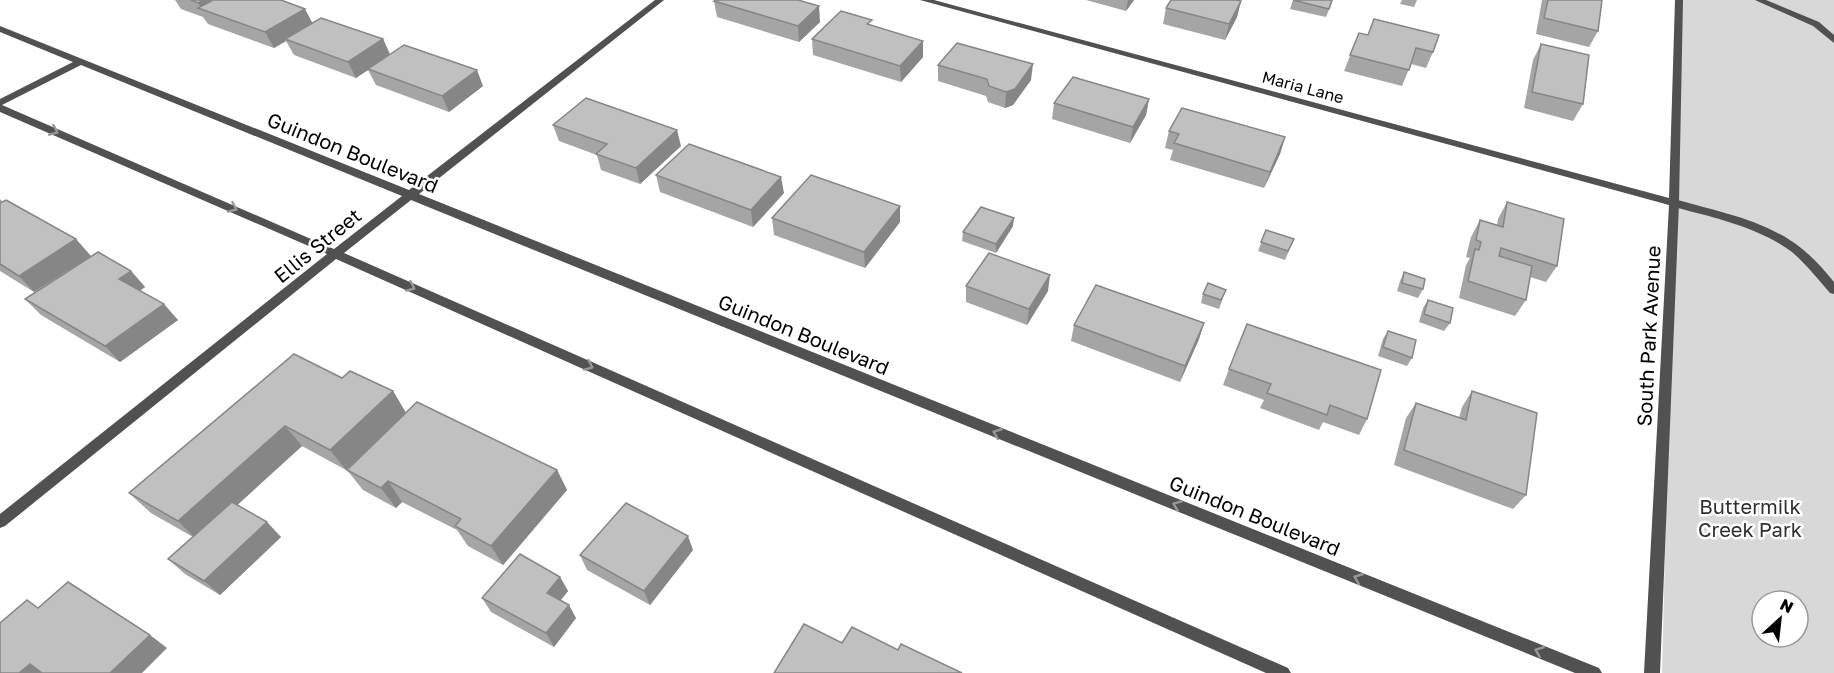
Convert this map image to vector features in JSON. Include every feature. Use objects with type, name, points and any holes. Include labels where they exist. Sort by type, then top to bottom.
[{"type":"street","name":"Ellis Street","points":[[0,522],[336,253],[660,0]]},
{"type":"street","name":"Maria Lane","points":[[924,0],[1745,224],[1792,248],[1814,267],[1834,290]]},
{"type":"street","name":"South Park Avenue","points":[[1652,673],[1674,203],[1679,0]]},
{"type":"street","points":[[1759,0],[1816,24],[1834,40]]},
{"type":"street","name":"Guindon Boulevard","points":[[0,29],[1593,673]]},
{"type":"street","points":[[0,103],[80,62]]},
{"type":"street","points":[[0,108],[336,253],[1283,673]]},
{"type":"green space","name":"Buttermilk Creek Park","points":[[1679,0],[1834,0],[1834,673],[1662,673]]},
{"type":"building","points":[[213,0],[281,0],[305,9],[265,32],[198,8]]},
{"type":"building","points":[[798,0],[819,6],[798,26],[714,1]]},
{"type":"building","points":[[1171,0],[1241,1],[1229,24],[1166,8]]},
{"type":"building","points":[[1293,0],[1332,0],[1329,9]]},
{"type":"building","points":[[1548,0],[1602,0],[1598,31],[1544,18]]},
{"type":"building","points":[[841,11],[872,20],[867,24],[923,41],[900,66],[812,39]]},
{"type":"building","points":[[321,18],[383,39],[348,62],[285,39]]},
{"type":"building","points":[[1374,19],[1439,35],[1433,52],[1416,48],[1409,70],[1350,55],[1359,33],[1368,35]]},
{"type":"building","points":[[957,43],[1033,64],[1015,89],[1006,92],[989,86],[987,79],[938,65]]},
{"type":"building","points":[[1541,44],[1589,55],[1583,104],[1532,92]]},
{"type":"building","points":[[404,45],[477,70],[442,96],[368,69]]},
{"type":"building","points":[[1073,77],[1149,99],[1133,127],[1054,103]]},
{"type":"building","points":[[586,98],[677,130],[636,168],[596,154],[607,144],[553,125]]},
{"type":"building","points":[[1182,108],[1285,137],[1270,172],[1174,143],[1179,134],[1169,131]]},
{"type":"building","points":[[689,144],[781,177],[751,210],[656,175]]},
{"type":"building","points":[[811,175],[900,206],[864,252],[772,218]]},
{"type":"building","points":[[6,200],[76,239],[19,276],[0,264],[0,203]]},
{"type":"building","points":[[1507,202],[1564,219],[1557,266],[1501,248],[1499,256],[1532,266],[1526,300],[1468,281],[1475,249],[1479,250],[1481,242],[1476,240],[1480,220],[1503,227]]},
{"type":"building","points":[[981,207],[1014,218],[996,244],[963,232]]},
{"type":"building","points":[[1266,230],[1294,239],[1288,251],[1261,242]]},
{"type":"building","points":[[98,252],[131,271],[119,279],[164,304],[105,346],[25,299]]},
{"type":"building","points":[[989,253],[1050,275],[1029,309],[966,286]]},
{"type":"building","points":[[1404,272],[1425,279],[1423,289],[1402,283]]},
{"type":"building","points":[[1208,283],[1226,290],[1221,300],[1203,294]]},
{"type":"building","points":[[1096,285],[1204,323],[1185,366],[1074,325]]},
{"type":"building","points":[[1428,300],[1453,308],[1450,323],[1424,314]]},
{"type":"building","points":[[1247,324],[1381,370],[1367,419],[1330,405],[1327,415],[1267,393],[1271,384],[1229,369]]},
{"type":"building","points":[[1388,331],[1416,340],[1412,358],[1383,347]]},
{"type":"building","points":[[294,354],[342,378],[350,371],[393,391],[330,450],[285,426],[178,521],[129,493]]},
{"type":"building","points":[[1472,391],[1537,413],[1526,495],[1404,450],[1416,403],[1466,420]]},
{"type":"building","points":[[417,402],[557,470],[491,546],[455,526],[461,519],[388,481],[381,488],[347,470]]},
{"type":"building","points":[[232,502],[267,522],[204,581],[168,559]]},
{"type":"building","points":[[626,503],[688,536],[644,591],[580,555]]},
{"type":"building","points":[[520,554],[560,577],[547,593],[569,605],[546,633],[482,598]]},
{"type":"building","points":[[68,582],[150,635],[110,673],[42,673],[30,664],[19,673],[0,673],[0,623],[27,600],[38,608]]},
{"type":"building","points":[[804,624],[842,643],[852,627],[898,650],[901,644],[962,673],[774,673]]}]
